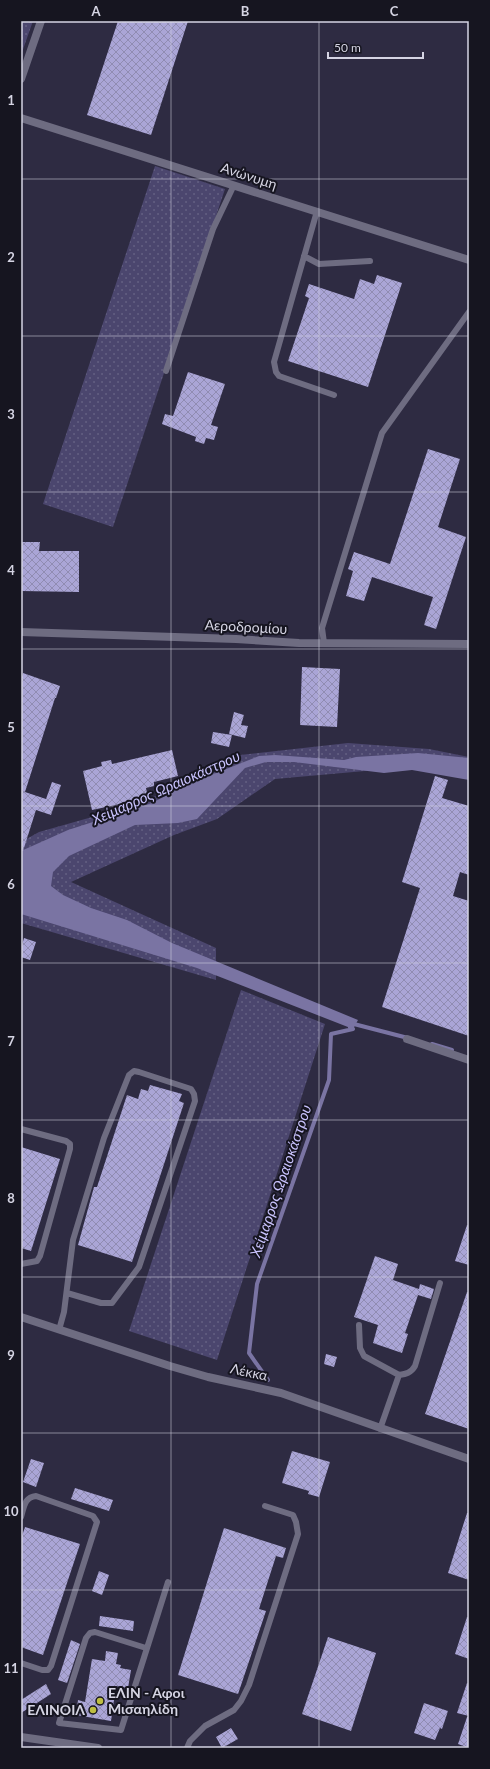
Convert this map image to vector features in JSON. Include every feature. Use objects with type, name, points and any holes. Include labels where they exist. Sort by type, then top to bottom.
[{"type":"street","points":[[21,79],[42,21]]},
{"type":"street","name":"Ανώνυμη","points":[[21,118],[469,260]]},
{"type":"street","name":"Αεροδρομίου","points":[[21,632],[324,643],[469,644]]},
{"type":"street","points":[[407,1039],[469,1060]]},
{"type":"street","name":"Λέκκα","points":[[21,1317],[193,1372],[267,1389],[469,1459]]},
{"type":"street","points":[[21,1737],[98,1748]]},
{"type":"lane","points":[[166,371],[213,229],[234,185]]},
{"type":"lane","points":[[317,211],[274,362],[279,376],[334,395]]},
{"type":"lane","points":[[304,256],[319,264],[370,260]]},
{"type":"lane","points":[[324,643],[322,628],[382,433],[469,312]]},
{"type":"lane","points":[[59,1330],[67,1293],[73,1240],[104,1138],[129,1075],[134,1071],[139,1072],[191,1089],[194,1094],[195,1101],[139,1267],[112,1303],[101,1303],[67,1293]]},
{"type":"lane","points":[[21,1129],[66,1141],[70,1144],[70,1149],[40,1256],[37,1261],[21,1264]]},
{"type":"lane","points":[[358,1326],[360,1348],[364,1356],[398,1375],[407,1373],[415,1366],[440,1283]]},
{"type":"lane","points":[[380,1429],[398,1375]]},
{"type":"lane","points":[[21,1517],[26,1500],[36,1496],[94,1516],[97,1522],[51,1666],[48,1670],[42,1670],[21,1664]]},
{"type":"lane","points":[[186,1748],[190,1741],[205,1726],[234,1710],[241,1701],[249,1685],[298,1534],[293,1515],[265,1506]]},
{"type":"lane","points":[[146,1648],[95,1632],[90,1633],[86,1638],[59,1723],[121,1730],[168,1582]]},
{"type":"shaded area","points":[[21,21],[33,21],[21,55]]},
{"type":"shaded area","points":[[155,166],[225,189],[113,527],[43,504]]},
{"type":"shaded area","points":[[348,743],[429,749],[469,757],[469,778],[421,766],[275,779],[217,819],[174,835],[71,882],[216,948],[216,980],[21,923],[21,842],[39,832],[117,810],[205,778],[240,755]]},
{"type":"shaded area","points":[[418,753],[469,758],[469,780],[412,770],[384,773],[294,762],[266,762],[245,768],[197,819],[178,823],[135,825],[69,856],[53,872],[51,886],[63,895],[91,908],[127,920],[172,943],[358,1020],[353,1029],[197,968],[21,914],[21,851],[68,830],[152,803],[186,785],[259,756],[275,755],[344,760],[356,757]]},
{"type":"shaded area","points":[[241,990],[325,1024],[217,1360],[129,1331]]},
{"type":"building","points":[[118,21],[188,21],[151,135],[87,115]]},
{"type":"building","points":[[377,275],[402,283],[368,387],[288,361],[309,298],[305,296],[309,284],[354,299],[360,279],[374,284]]},
{"type":"building","points":[[188,372],[225,384],[211,425],[218,427],[214,440],[206,438],[204,444],[195,441],[196,437],[162,424],[165,414],[173,416]]},
{"type":"building","points":[[428,449],[460,459],[438,527],[466,537],[436,629],[424,625],[433,597],[372,577],[364,601],[346,596],[353,571],[348,569],[354,552],[390,564]]},
{"type":"building","points":[[21,542],[40,542],[39,551],[79,551],[79,592],[21,591]]},
{"type":"building","points":[[302,667],[340,669],[337,727],[300,725]]},
{"type":"building","points":[[23,673],[60,686],[25,792],[46,799],[52,782],[61,785],[51,815],[36,810],[23,851],[21,850],[21,681]]},
{"type":"building","points":[[234,712],[244,715],[241,725],[248,726],[245,738],[229,734]]},
{"type":"building","points":[[213,732],[232,735],[229,747],[211,743]]},
{"type":"building","points":[[172,750],[178,776],[154,782],[154,786],[146,788],[148,798],[92,810],[83,771],[102,766],[101,762],[111,760],[112,764]]},
{"type":"building","points":[[435,776],[448,780],[442,798],[469,806],[469,875],[460,872],[453,896],[469,901],[469,1036],[382,1007],[420,888],[402,882]]},
{"type":"building","points":[[24,938],[36,942],[30,960],[21,957],[21,949]]},
{"type":"building","points":[[150,1085],[182,1094],[179,1101],[184,1103],[132,1262],[78,1245],[94,1187],[97,1187],[127,1095],[138,1099],[141,1089],[148,1091]]},
{"type":"building","points":[[21,1147],[60,1159],[31,1251],[21,1248]]},
{"type":"building","points":[[467,1225],[469,1226],[469,1265],[455,1261]]},
{"type":"building","points":[[375,1256],[398,1264],[393,1280],[419,1289],[420,1284],[434,1289],[431,1299],[418,1295],[405,1333],[408,1334],[402,1353],[373,1343],[378,1325],[354,1317]]},
{"type":"building","points":[[467,1292],[469,1292],[469,1429],[425,1414]]},
{"type":"building","points":[[326,1354],[337,1357],[334,1367],[324,1364]]},
{"type":"building","points":[[292,1451],[330,1462],[319,1497],[308,1494],[309,1491],[282,1483]]},
{"type":"building","points":[[31,1459],[44,1463],[36,1487],[23,1482]]},
{"type":"building","points":[[75,1488],[113,1500],[109,1511],[71,1499]]},
{"type":"building","points":[[467,1513],[469,1513],[469,1580],[448,1573]]},
{"type":"building","points":[[25,1527],[80,1544],[43,1655],[21,1647],[21,1539]]},
{"type":"building","points":[[224,1528],[286,1548],[283,1558],[276,1556],[259,1609],[266,1611],[238,1694],[178,1675]]},
{"type":"building","points":[[99,1571],[109,1575],[102,1595],[92,1591]]},
{"type":"building","points":[[100,1616],[134,1621],[133,1631],[99,1626]]},
{"type":"building","points":[[467,1617],[469,1618],[469,1659],[455,1654]]},
{"type":"building","points":[[328,1637],[376,1653],[351,1731],[302,1714]]},
{"type":"building","points":[[71,1640],[80,1644],[67,1683],[58,1680]]},
{"type":"building","points":[[106,1651],[118,1653],[116,1664],[121,1665],[120,1668],[131,1670],[128,1688],[116,1686],[111,1721],[76,1715],[78,1700],[85,1702],[92,1659],[105,1661]]},
{"type":"building","points":[[467,1683],[469,1684],[469,1716],[457,1713]]},
{"type":"building","points":[[46,1684],[51,1694],[21,1713],[21,1700]]},
{"type":"building","points":[[424,1703],[448,1711],[442,1729],[440,1728],[435,1740],[414,1733]]},
{"type":"building","points":[[467,1717],[469,1717],[469,1748],[458,1744]]},
{"type":"building","points":[[231,1728],[238,1739],[222,1748],[216,1737]]},
{"type":"waterway","name":"Χείμαρρος Ωραιοκάστρου","points":[[350,1023],[408,1038]]},
{"type":"waterway","name":"Χείμαρρος Ωραιοκάστρου","points":[[268,1380],[249,1353],[257,1284],[329,1080],[331,1034],[353,1029],[350,1027]]},
{"type":"waterway","name":"Χείμαρρος Ωραιοκάστρου","points":[[432,1044],[452,1050]]},
{"type":"place","name":"ΕΛΙΝ - Αφοι Μισαηλίδη","points":[[100,1701]]},
{"type":"place","name":"ΕΛΙΝΟΙΛ","points":[[93,1710]]}]
